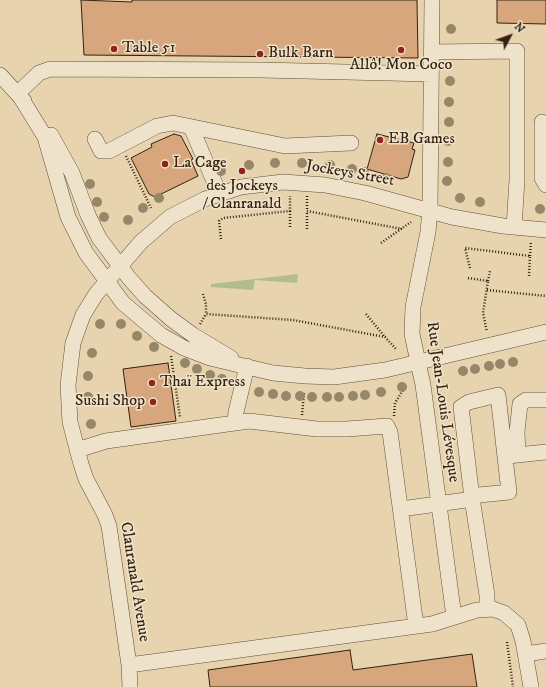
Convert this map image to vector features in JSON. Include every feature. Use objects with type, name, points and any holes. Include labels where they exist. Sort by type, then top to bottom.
[{"type":"street","name":"Rue Jean-Louis Lévesque","points":[[432,0],[430,210],[427,236],[412,318],[412,338],[418,362],[454,617]]},
{"type":"street","points":[[431,52],[517,51],[517,180],[514,227]]},
{"type":"street","points":[[18,93],[40,73],[50,69],[261,70],[431,74]]},
{"type":"street","points":[[0,75],[18,93],[43,124],[60,149],[72,173],[94,227],[119,266],[145,296],[171,319],[209,345],[247,366]]},
{"type":"street","points":[[18,93],[45,137],[51,153],[64,206],[74,230],[82,246],[106,282],[132,312],[171,341],[195,353],[290,375],[334,377],[374,372],[546,332]]},
{"type":"street","points":[[542,122],[542,178],[546,185]]},
{"type":"street","points":[[95,139],[101,151],[110,151],[157,126],[173,123],[285,146],[351,143]]},
{"type":"street","points":[[190,127],[219,193]]},
{"type":"street","name":"Jockeys Street","points":[[106,282],[148,235],[166,220],[192,204],[219,193],[265,184],[317,184],[365,193],[452,217],[514,227],[546,230]]},
{"type":"street","name":"Clanranald Avenue","points":[[106,282],[93,299],[83,316],[73,343],[68,399],[70,422],[86,479],[106,515],[109,526],[130,687]]},
{"type":"street","points":[[518,338],[546,339]]},
{"type":"street","points":[[235,423],[236,412],[247,366]]},
{"type":"street","points":[[487,609],[487,595],[460,407],[469,402],[498,395],[511,455]]},
{"type":"street","points":[[401,509],[439,505],[472,498],[479,495],[509,492],[511,455],[517,432],[520,404],[526,400],[546,400]]},
{"type":"street","points":[[77,450],[106,441],[249,421],[317,429],[347,429],[386,426],[390,432],[416,626]]},
{"type":"street","points":[[511,455],[546,452]]},
{"type":"street","points":[[128,665],[432,624],[477,610],[487,609],[504,613],[514,620],[521,634],[526,654],[531,687]]},
{"type":"street","points":[[526,654],[546,651]]},
{"type":"path","points":[[120,145],[150,208]]},
{"type":"path","points":[[290,195],[290,229]]},
{"type":"path","points":[[307,196],[307,229]]},
{"type":"path","points":[[221,239],[219,221],[223,218],[290,211]]},
{"type":"path","points":[[307,211],[402,229]]},
{"type":"path","points":[[381,243],[411,222]]},
{"type":"path","points":[[529,276],[531,241]]},
{"type":"path","points":[[470,268],[465,248],[530,256]]},
{"type":"path","points":[[486,328],[484,313],[490,271]]},
{"type":"path","points":[[468,278],[488,281]]},
{"type":"path","points":[[487,290],[546,296]]},
{"type":"path","points":[[198,326],[206,314],[206,304],[203,294]]},
{"type":"path","points":[[206,314],[293,320],[385,337]]},
{"type":"path","points":[[366,314],[396,349]]},
{"type":"path","points":[[170,352],[181,422]]},
{"type":"path","points":[[395,414],[395,403],[406,385]]},
{"type":"path","points":[[302,420],[304,393]]},
{"type":"path","points":[[507,638],[513,687]]},
{"type":"green space","points":[[298,274],[297,283],[255,280],[253,290],[211,287],[211,284]]},
{"type":"building","points":[[81,0],[132,2],[132,0],[417,0],[418,58],[84,55]]},
{"type":"building","points":[[497,0],[546,0],[546,24],[497,23]]},
{"type":"building","points":[[174,134],[181,136],[193,159],[191,160],[198,176],[155,197],[149,194],[131,158],[152,147],[151,144]]},
{"type":"building","points":[[377,134],[414,143],[412,149],[415,150],[408,177],[401,179],[367,169]]},
{"type":"building","points":[[168,363],[176,421],[131,427],[123,369]]},
{"type":"building","points":[[350,650],[353,670],[472,654],[477,687],[210,687],[208,670]]},
{"type":"place","name":"Table 51","points":[[114,49]]},
{"type":"place","name":"Allô! Mon Coco","points":[[401,50]]},
{"type":"place","name":"Bulk Barn","points":[[260,54]]},
{"type":"place","name":"EB Games","points":[[380,140]]},
{"type":"place","name":"La Cage","points":[[165,164]]},
{"type":"place","name":"des Jockeys / Clanranald","points":[[242,171]]},
{"type":"place","name":"Thaï Express","points":[[152,383]]},
{"type":"place","name":"Sushi Shop","points":[[153,402]]}]
